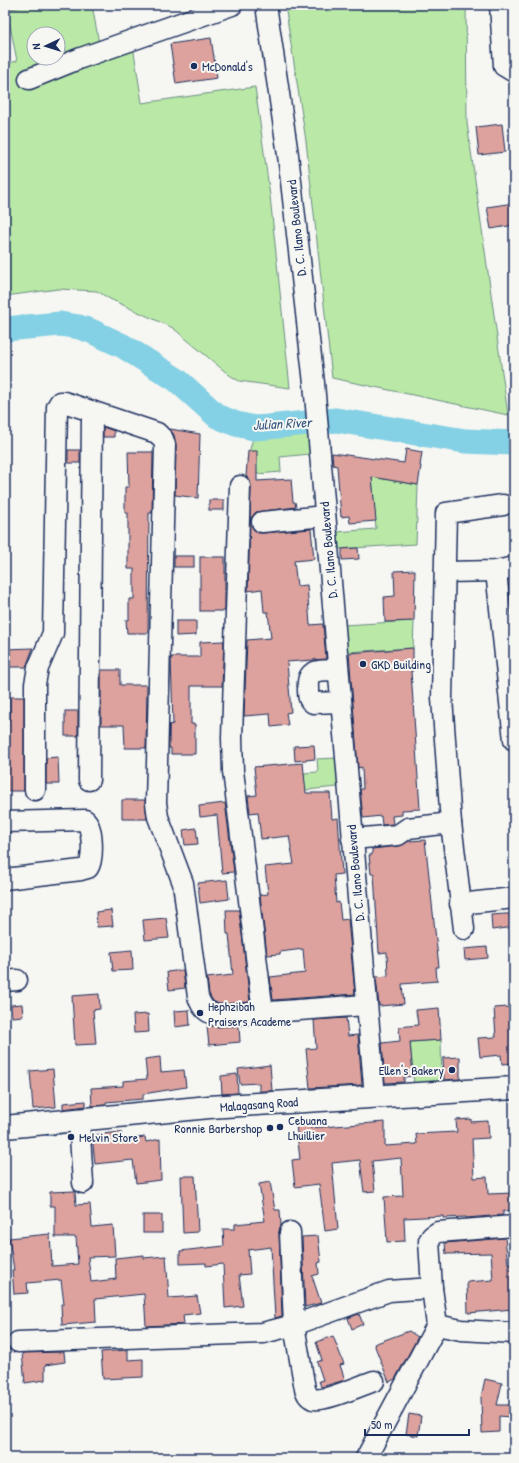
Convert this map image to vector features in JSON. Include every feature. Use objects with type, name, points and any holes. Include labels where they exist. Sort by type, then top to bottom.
[{"type":"main road","name":"Malagasang Road","points":[[5,1127],[209,1107],[514,1088]]},
{"type":"street","points":[[29,79],[95,53],[232,5]]},
{"type":"street","name":"D. C. Ilano Boulevard","points":[[266,5],[290,170],[315,396],[341,702],[358,832],[366,1005],[375,1097]]},
{"type":"street","points":[[500,5],[504,66],[514,72]]},
{"type":"street","points":[[35,790],[35,684],[38,668],[53,633],[54,626],[57,407],[60,402],[64,402],[157,433],[163,439],[165,445],[156,796],[158,817],[183,883],[198,997],[201,1006],[206,1013],[217,1016],[263,1014],[366,1005]]},
{"type":"street","points":[[89,780],[92,411]]},
{"type":"street","points":[[240,486],[232,738],[233,771],[263,1014]]},
{"type":"street","points":[[464,929],[451,823],[442,698],[446,513],[503,505]]},
{"type":"street","points":[[262,522],[325,516]]},
{"type":"street","points":[[445,572],[505,569],[514,740]]},
{"type":"street","points":[[338,670],[314,672],[309,674],[307,680],[308,697],[313,703],[341,702]]},
{"type":"street","points":[[5,822],[85,820],[88,822],[90,829],[92,857],[88,868],[81,870],[5,879]]},
{"type":"street","points":[[358,832],[397,822],[408,828],[451,823]]},
{"type":"street","points":[[460,904],[514,898]]},
{"type":"street","points":[[79,1120],[84,1183]]},
{"type":"street","points":[[366,1458],[370,1454],[437,1325],[432,1288],[429,1241],[432,1236],[438,1232],[514,1226]]},
{"type":"street","points":[[290,1232],[294,1325],[305,1389],[308,1396],[314,1399],[323,1398],[374,1381]]},
{"type":"street","points":[[18,1342],[263,1333],[294,1325],[385,1292],[432,1288]]},
{"type":"street","points":[[437,1325],[461,1330],[514,1333]]},
{"type":"green space","points":[[20,5],[92,5],[100,49],[133,46],[142,103],[255,87],[270,196],[290,388],[239,381],[228,374],[173,328],[110,299],[97,291],[58,289],[5,296],[5,64],[17,61],[7,10],[20,7]]},
{"type":"green space","points":[[285,5],[466,5],[467,123],[508,415],[332,378],[306,141]]},
{"type":"green space","points":[[309,432],[310,454],[280,457],[281,472],[257,474],[247,460],[253,438]]},
{"type":"green space","points":[[372,477],[418,485],[416,544],[337,549],[336,532],[376,529]]},
{"type":"green space","points":[[414,621],[413,648],[346,652],[343,625]]},
{"type":"green space","points":[[336,758],[338,787],[305,790],[304,773],[318,772],[317,759]]},
{"type":"green space","points":[[441,1040],[442,1083],[414,1085],[410,1042]]},
{"type":"building","points":[[211,38],[217,78],[176,84],[170,44]]},
{"type":"building","points":[[502,124],[505,152],[479,155],[476,127]]},
{"type":"building","points":[[514,203],[514,225],[491,229],[487,207]]},
{"type":"building","points":[[103,427],[114,431],[114,437],[103,437]]},
{"type":"building","points":[[170,429],[200,434],[198,498],[175,495],[176,445],[174,435]]},
{"type":"building","points":[[406,449],[422,452],[418,485],[372,477],[376,521],[350,523],[349,516],[341,517],[337,466],[333,465],[332,453],[404,463]]},
{"type":"building","points":[[68,450],[80,450],[80,463],[68,463]]},
{"type":"building","points":[[248,451],[257,451],[257,481],[291,479],[293,502],[295,502],[296,507],[256,512],[251,518],[253,529],[258,533],[263,533],[311,529],[314,559],[294,561],[297,586],[307,585],[310,625],[323,624],[326,659],[287,662],[291,712],[286,713],[288,725],[271,727],[270,714],[244,716],[247,640],[271,638],[268,612],[264,612],[262,589],[248,591],[251,486],[250,481],[246,476]]},
{"type":"building","points":[[128,452],[153,452],[152,513],[149,513],[148,633],[127,633],[126,620],[129,620],[129,599],[134,599],[134,569],[128,569],[128,513],[125,513],[125,487],[129,487]]},
{"type":"building","points":[[209,500],[224,500],[224,510],[209,510]]},
{"type":"building","points":[[358,548],[359,559],[342,560],[342,549]]},
{"type":"building","points":[[174,556],[194,556],[194,567],[174,567]]},
{"type":"building","points":[[200,557],[225,557],[225,611],[200,611]]},
{"type":"building","points":[[415,570],[414,621],[385,622],[384,597],[395,596],[394,571]]},
{"type":"building","points":[[176,621],[196,621],[196,635],[176,636]]},
{"type":"building","points":[[224,641],[222,686],[191,686],[191,724],[195,724],[195,754],[171,754],[171,748],[169,748],[169,725],[173,724],[171,657],[200,657],[200,642]]},
{"type":"building","points":[[33,648],[26,667],[5,667],[5,649]]},
{"type":"building","points":[[413,648],[413,671],[411,671],[420,809],[402,810],[402,815],[392,816],[393,824],[382,825],[381,816],[363,818],[360,789],[363,789],[362,767],[358,768],[349,653]]},
{"type":"building","points":[[101,670],[120,670],[120,685],[147,685],[146,748],[125,748],[124,725],[101,725]]},
{"type":"building","points":[[10,697],[24,697],[24,791],[5,791],[5,720],[10,719]]},
{"type":"building","points":[[65,711],[78,711],[78,736],[65,736]]},
{"type":"building","points":[[314,745],[315,759],[295,761],[294,746]]},
{"type":"building","points":[[58,757],[59,784],[46,784],[46,758]]},
{"type":"building","points":[[303,763],[306,793],[330,793],[332,819],[338,818],[342,874],[334,875],[336,903],[339,902],[341,920],[348,919],[355,994],[273,1000],[270,977],[305,973],[303,949],[267,955],[260,895],[268,894],[265,867],[294,864],[289,836],[261,839],[258,812],[250,813],[248,796],[257,795],[254,767]]},
{"type":"building","points":[[122,800],[145,800],[147,819],[122,819]]},
{"type":"building","points":[[225,803],[234,872],[222,873],[217,815],[200,817],[199,806]]},
{"type":"building","points":[[196,828],[198,844],[185,845],[183,830]]},
{"type":"building","points":[[425,840],[439,967],[436,967],[437,981],[402,984],[404,1004],[379,1006],[376,977],[388,976],[387,952],[379,953],[374,874],[371,874],[369,855],[372,855],[372,849],[399,846],[409,841]]},
{"type":"building","points":[[227,880],[229,899],[200,903],[198,883]]},
{"type":"building","points":[[111,910],[113,926],[97,927],[96,912]]},
{"type":"building","points":[[226,910],[239,910],[250,1002],[219,1004],[213,1001],[209,994],[207,978],[233,975],[229,934],[227,934]]},
{"type":"building","points":[[514,914],[514,927],[492,930],[491,915]]},
{"type":"building","points":[[166,918],[169,938],[145,940],[143,920]]},
{"type":"building","points":[[487,947],[488,958],[465,960],[464,949]]},
{"type":"building","points":[[132,950],[133,970],[113,971],[111,952]]},
{"type":"building","points":[[183,970],[185,988],[169,990],[167,972]]},
{"type":"building","points":[[99,994],[100,1009],[93,1010],[96,1044],[75,1045],[72,996]]},
{"type":"building","points":[[22,1004],[23,1016],[12,1017],[11,1005]]},
{"type":"building","points":[[509,1007],[512,1040],[514,1040],[514,1063],[502,1064],[501,1055],[480,1057],[478,1038],[496,1037],[494,1008]]},
{"type":"building","points":[[439,1008],[441,1040],[410,1042],[413,1076],[404,1077],[404,1082],[385,1083],[382,1043],[400,1041],[399,1027],[418,1025],[416,1010]]},
{"type":"building","points":[[189,1010],[190,1025],[175,1027],[174,1011]]},
{"type":"building","points":[[148,1014],[149,1032],[134,1033],[133,1015]]},
{"type":"building","points":[[346,1018],[348,1036],[358,1035],[362,1085],[310,1088],[306,1049],[316,1048],[314,1020]]},
{"type":"building","points":[[239,1026],[240,1042],[209,1045],[207,1027]]},
{"type":"building","points":[[160,1057],[161,1072],[184,1070],[186,1087],[143,1094],[143,1099],[106,1102],[106,1105],[92,1106],[91,1088],[123,1086],[123,1081],[147,1079],[145,1059]]},
{"type":"building","name":"Ellen's Bakery","points":[[460,1057],[460,1079],[444,1080],[443,1058]]},
{"type":"building","points":[[270,1065],[272,1091],[259,1091],[259,1083],[240,1084],[238,1069]]},
{"type":"building","points":[[53,1069],[56,1107],[33,1109],[30,1071]]},
{"type":"building","points":[[237,1074],[238,1093],[222,1094],[221,1076]]},
{"type":"building","points":[[86,1101],[86,1106],[63,1109],[63,1103]]},
{"type":"building","points":[[471,1119],[471,1122],[488,1121],[489,1138],[472,1139],[474,1178],[487,1177],[488,1194],[514,1193],[514,1210],[503,1211],[503,1215],[466,1218],[443,1218],[443,1216],[404,1218],[405,1241],[387,1242],[384,1197],[403,1196],[401,1158],[372,1161],[375,1191],[364,1192],[360,1160],[332,1163],[338,1229],[325,1231],[319,1184],[295,1187],[292,1160],[300,1159],[296,1125],[310,1123],[310,1128],[385,1122],[385,1146],[417,1144],[416,1134],[457,1132],[456,1120]]},
{"type":"building","points":[[121,1132],[122,1140],[145,1137],[146,1142],[160,1139],[161,1180],[136,1183],[133,1160],[95,1164],[92,1135]]},
{"type":"building","points":[[181,1176],[195,1176],[198,1232],[183,1233]]},
{"type":"building","points":[[270,1182],[275,1210],[280,1210],[281,1225],[279,1232],[282,1316],[275,1318],[271,1247],[248,1250],[250,1274],[239,1275],[243,1306],[225,1308],[223,1264],[206,1266],[206,1263],[180,1264],[180,1251],[224,1246],[223,1229],[235,1229],[235,1224],[265,1221],[259,1184]]},
{"type":"building","points":[[75,1191],[76,1205],[90,1204],[92,1227],[113,1225],[115,1256],[88,1257],[91,1282],[116,1279],[115,1258],[144,1255],[144,1258],[166,1256],[169,1298],[197,1296],[200,1313],[183,1315],[184,1324],[146,1326],[144,1294],[95,1299],[96,1322],[62,1325],[61,1304],[64,1304],[61,1280],[27,1283],[28,1293],[14,1294],[12,1270],[14,1270],[9,1238],[50,1234],[52,1266],[78,1264],[76,1237],[55,1237],[55,1206],[50,1206],[50,1192]]},
{"type":"building","points":[[143,1215],[162,1215],[162,1233],[143,1233]]},
{"type":"building","points":[[318,1236],[321,1262],[318,1263],[319,1274],[312,1276],[321,1303],[305,1307],[302,1237]]},
{"type":"building","points":[[505,1238],[508,1264],[514,1264],[514,1277],[511,1277],[513,1309],[468,1313],[467,1282],[493,1280],[491,1253],[446,1254],[445,1243]]},
{"type":"building","points":[[359,1314],[363,1324],[352,1329],[348,1318]]},
{"type":"building","points":[[409,1331],[418,1337],[395,1379],[389,1382],[374,1344]]},
{"type":"building","points":[[333,1336],[344,1364],[340,1365],[345,1380],[321,1387],[319,1381],[323,1380],[317,1362],[322,1360],[316,1342]]},
{"type":"building","points":[[128,1350],[128,1360],[143,1359],[143,1377],[103,1379],[101,1352]]},
{"type":"building","points":[[64,1352],[65,1362],[45,1365],[45,1380],[25,1383],[22,1353]]},
{"type":"building","points":[[485,1379],[502,1383],[497,1405],[510,1405],[510,1417],[499,1416],[499,1432],[482,1433],[481,1397]]},
{"type":"building","points":[[409,1414],[421,1416],[418,1436],[406,1434]]},
{"type":"waterway","name":"Julian River","points":[[5,329],[60,324],[79,327],[91,331],[123,346],[177,380],[217,416],[236,424],[254,428],[336,420],[465,441],[514,443]]},
{"type":"waterway","points":[[47,1134],[65,1132]]},
{"type":"place","name":"McDonald's","points":[[194,66]]},
{"type":"place","name":"GKD Building","points":[[363,664]]},
{"type":"place","name":"Hephzibah Praisers Academe","points":[[200,1013]]},
{"type":"place","name":"Ellen's Bakery","points":[[452,1070]]},
{"type":"place","name":"Cebuana Lhuillier","points":[[280,1127]]},
{"type":"place","name":"Ronnie Barbershop","points":[[270,1128]]},
{"type":"place","name":"Melvin Store","points":[[71,1137]]}]
